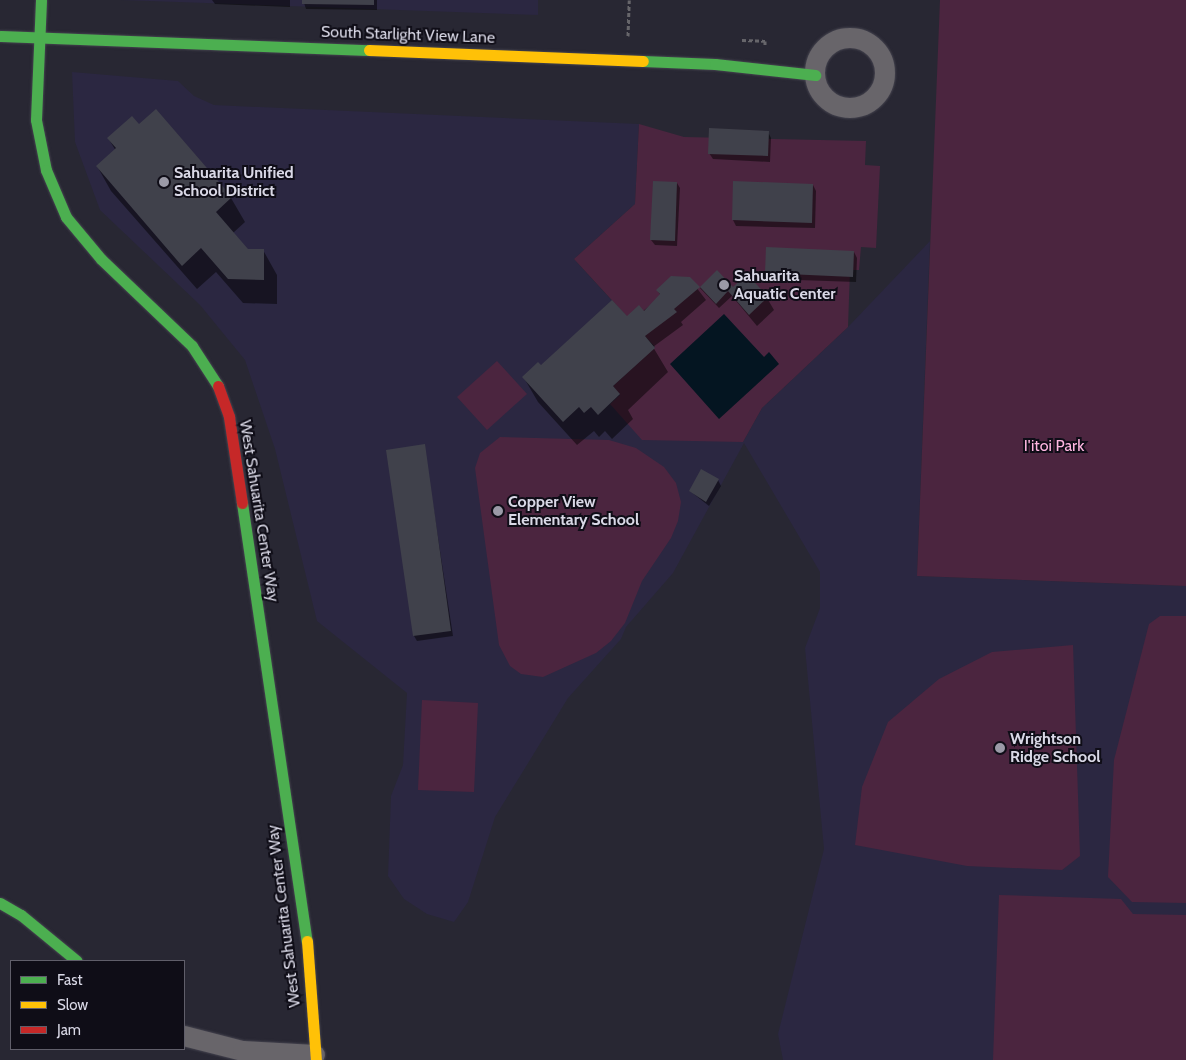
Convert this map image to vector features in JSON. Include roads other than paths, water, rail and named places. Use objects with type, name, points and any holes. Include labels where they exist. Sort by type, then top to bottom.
[{"type":"street","name":"West Sahuarita Center Way","points":[[41,0],[36,120],[46,170],[66,217],[101,259],[164,316],[192,346],[214,377],[229,417],[307,936],[316,1057]]},
{"type":"street","name":"South Starlight View Lane","points":[[0,36],[705,64],[815,76]]},
{"type":"street","points":[[0,903],[21,915],[76,960]]},
{"type":"street","points":[[185,1036],[243,1051],[316,1057]]},
{"type":"water","points":[[724,314],[764,357],[769,352],[779,364],[719,419],[670,364]]},
{"type":"place","name":"Sahuarita Unified School District","points":[[164,182]]},
{"type":"place","name":"Sahuarita Aquatic Center","points":[[724,285]]},
{"type":"place","name":"Copper View Elementary School","points":[[498,511]]},
{"type":"place","name":"Wrightson Ridge School","points":[[1000,748]]},
{"type":"park label","name":"I'itoi Park","points":[[1054,446]]}]
